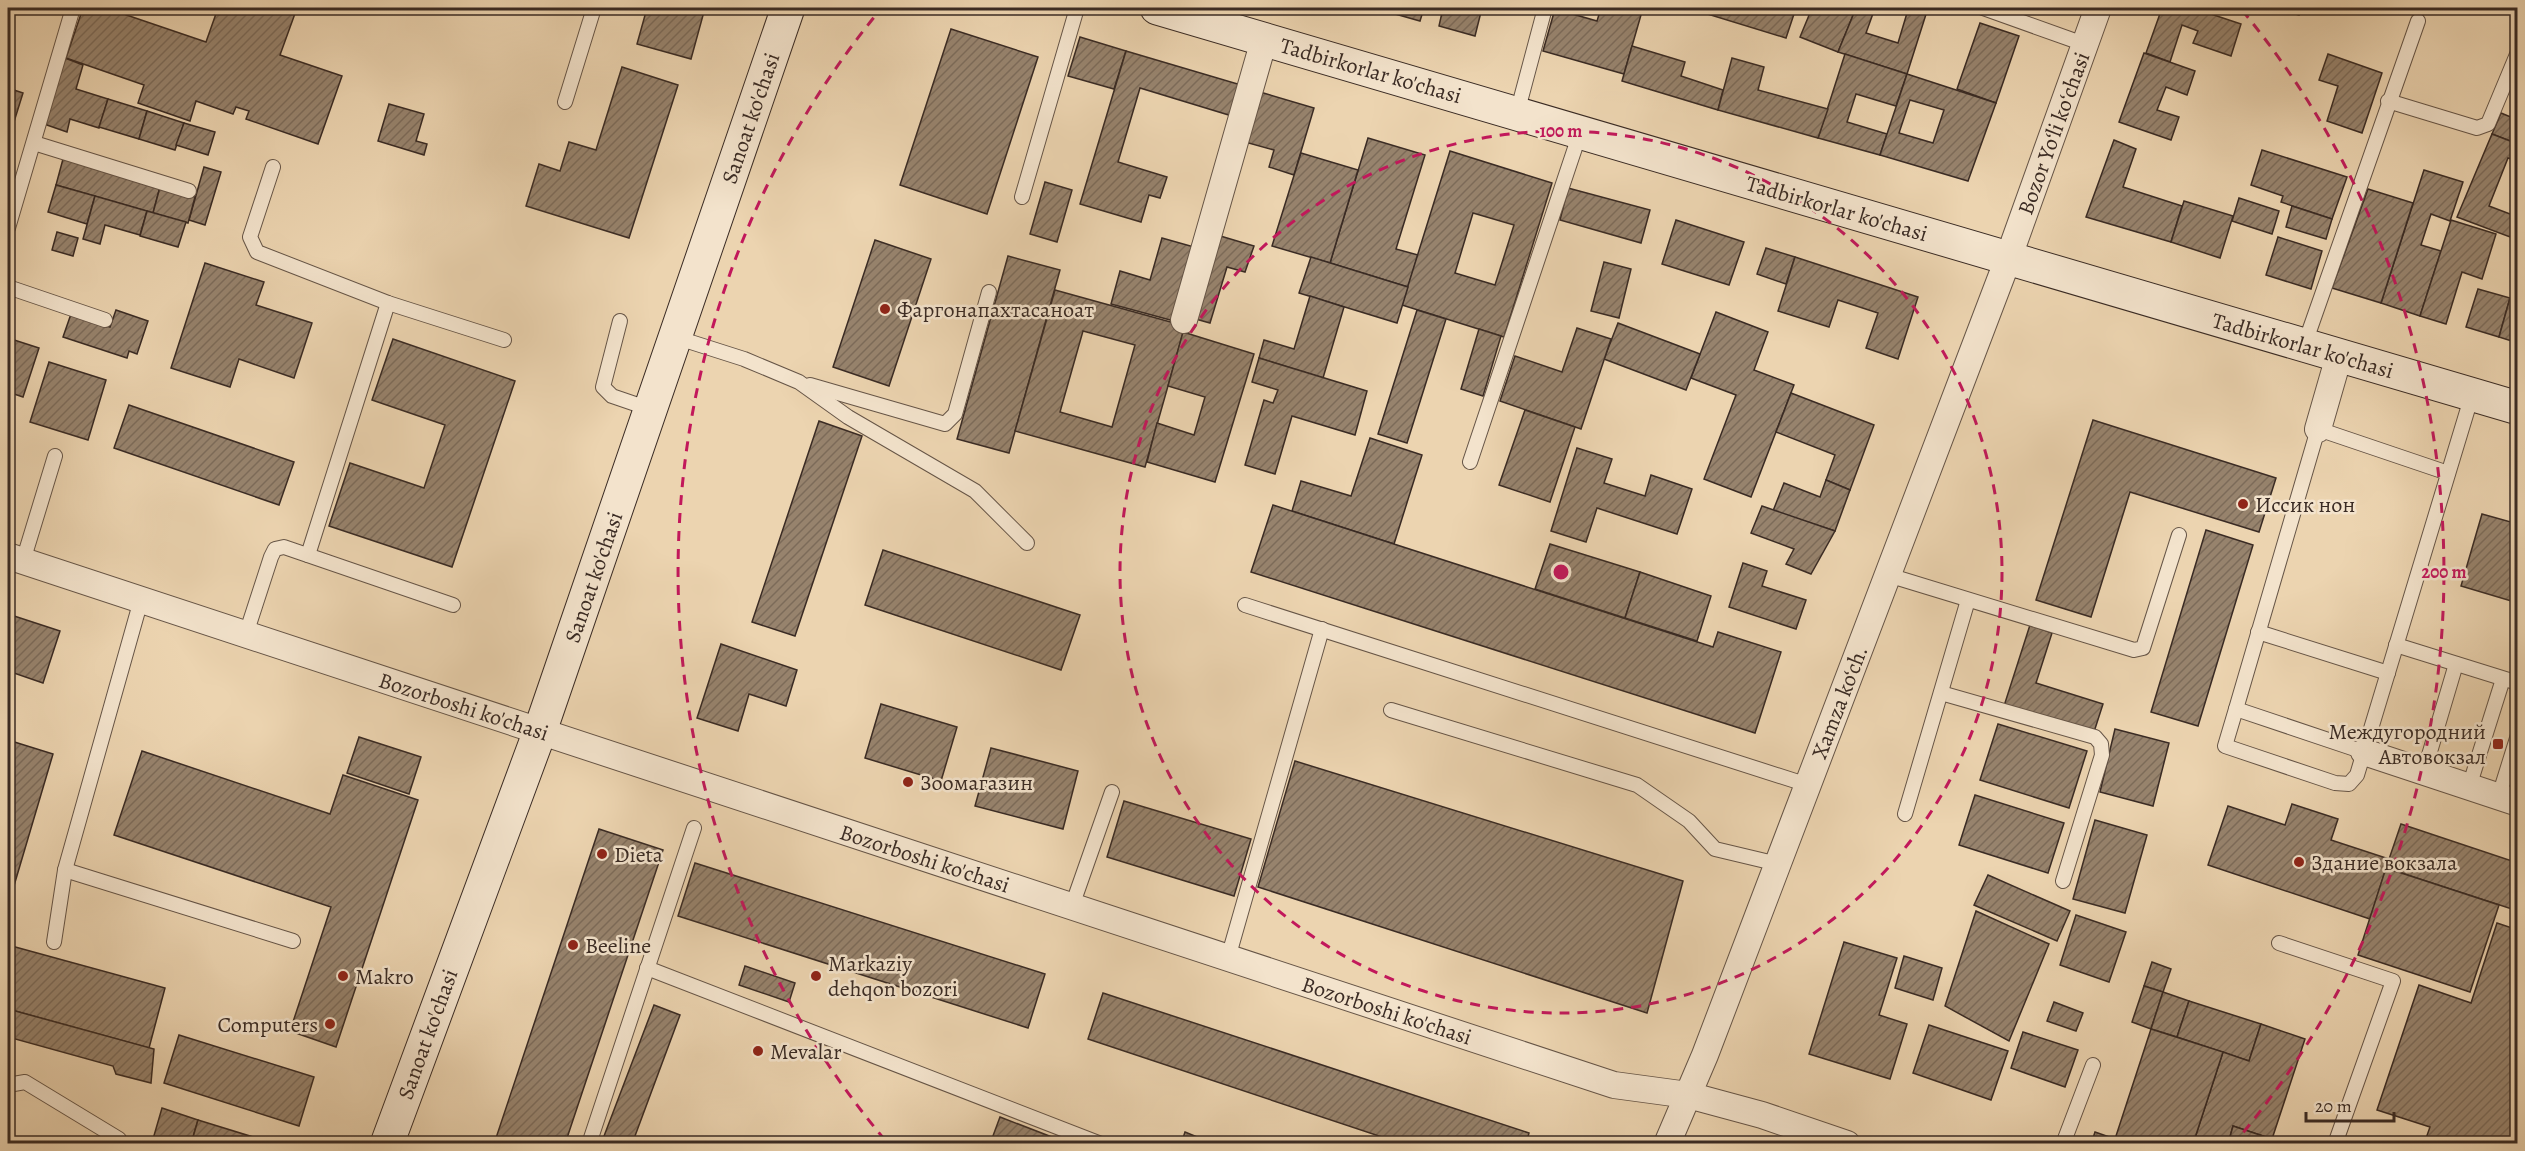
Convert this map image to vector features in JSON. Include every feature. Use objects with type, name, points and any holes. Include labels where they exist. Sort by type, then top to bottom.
[{"type":"main road","name":"Sanoat ko'chasi","points":[[387,1143],[540,731],[788,8]]},
{"type":"main road","name":"Tadbirkorlar ko'chasi","points":[[1157,8],[2517,408]]},
{"type":"street","name":"Bozor Yoʻli koʻchasi","points":[[2008,259],[2098,8]]},
{"type":"street","points":[[1184,320],[1264,40]]},
{"type":"street","name":"Xamza ko‘ch.","points":[[1667,1143],[1778,864],[2008,259]]},
{"type":"street","points":[[2318,429],[2339,356]]},
{"type":"street","name":"Bozorboshi ko'chasi","points":[[15,559],[1614,1085],[1688,1095],[1762,1115],[1848,1143]]},
{"type":"street","points":[[2364,752],[2508,800]]},
{"type":"lane","points":[[8,228],[73,8]]},
{"type":"lane","points":[[565,102],[594,8]]},
{"type":"lane","points":[[1022,197],[1077,8]]},
{"type":"lane","points":[[1517,113],[1545,8]]},
{"type":"lane","points":[[1983,8],[2084,44]]},
{"type":"lane","points":[[2304,346],[2388,101],[2418,21]]},
{"type":"lane","points":[[2388,101],[2477,128],[2488,124],[2517,52]]},
{"type":"lane","points":[[1470,462],[1580,133]]},
{"type":"lane","points":[[34,143],[189,191]]},
{"type":"lane","points":[[273,167],[250,237],[257,252],[388,303],[504,340]]},
{"type":"lane","points":[[8,287],[105,321]]},
{"type":"lane","points":[[675,337],[744,359],[799,382],[945,424],[955,414],[989,292]]},
{"type":"lane","points":[[308,555],[388,303]]},
{"type":"lane","points":[[620,321],[603,387],[612,396],[650,410]]},
{"type":"lane","points":[[799,382],[848,417],[975,491],[1027,543]]},
{"type":"lane","points":[[2448,473],[2318,429],[2225,746],[2324,779],[2349,784],[2357,775],[2472,395]]},
{"type":"lane","points":[[15,559],[55,456]]},
{"type":"lane","points":[[1888,575],[2134,650],[2143,648],[2179,535]]},
{"type":"lane","points":[[246,634],[275,549],[284,547],[453,605]]},
{"type":"lane","points":[[54,942],[65,870],[141,600]]},
{"type":"lane","points":[[1905,814],[1968,600]]},
{"type":"lane","points":[[1245,605],[1808,785]]},
{"type":"lane","points":[[1228,958],[1322,629]]},
{"type":"lane","points":[[2258,632],[2388,673]]},
{"type":"lane","points":[[2396,645],[2517,683]]},
{"type":"lane","points":[[2424,772],[2456,664]]},
{"type":"lane","points":[[2469,787],[2503,679]]},
{"type":"lane","points":[[1941,693],[2095,737],[2101,744],[2102,755],[2063,881]]},
{"type":"lane","points":[[2236,709],[2364,752]]},
{"type":"lane","points":[[1391,710],[1637,785],[1689,821],[1715,849],[1778,864]]},
{"type":"lane","points":[[2508,800],[2517,735]]},
{"type":"lane","points":[[1072,906],[1112,792]]},
{"type":"lane","points":[[589,1143],[694,828]]},
{"type":"lane","points":[[65,870],[292,941]]},
{"type":"lane","points":[[2279,944],[2393,981],[2335,1143]]},
{"type":"lane","points":[[647,968],[1101,1143]]},
{"type":"lane","points":[[2063,1143],[2093,1065]]},
{"type":"lane","points":[[8,1085],[25,1082],[119,1139],[121,1143]]},
{"type":"building","points":[[83,8],[106,8],[206,42],[218,8],[297,8],[280,55],[342,76],[318,144],[246,119],[249,111],[236,107],[233,114],[196,101],[190,121],[138,103],[144,85],[66,58]]},
{"type":"building","points":[[647,8],[705,8],[691,59],[637,44]]},
{"type":"building","points":[[1369,8],[1397,8],[1395,14]]},
{"type":"building","points":[[1397,8],[1424,8],[1420,21],[1395,14]]},
{"type":"building","points":[[1443,8],[1482,8],[1475,36],[1439,26]]},
{"type":"building","points":[[1601,8],[1643,8],[1624,74],[1543,51],[1555,9],[1597,21]]},
{"type":"building","points":[[1688,8],[1796,8],[1786,38]]},
{"type":"building","points":[[1812,8],[1856,8],[1838,52],[1800,37]]},
{"type":"building","points":[[1856,8],[1875,8],[1866,33],[1898,43],[1907,13],[1890,8],[1928,8],[1907,74],[1838,52]]},
{"type":"building","points":[[2162,8],[2193,8],[2241,24],[2231,56],[2193,43],[2198,31],[2182,25],[2170,62],[2146,53]]},
{"type":"building","points":[[2275,8],[2301,8],[2299,15]]},
{"type":"building","points":[[1980,23],[2019,36],[1996,103],[1957,89]]},
{"type":"building","points":[[951,29],[1038,57],[987,214],[900,185]]},
{"type":"building","points":[[1080,37],[1126,51],[1114,89],[1068,76]]},
{"type":"building","points":[[1632,46],[1685,62],[1681,76],[1723,90],[1718,110],[1622,81]]},
{"type":"building","points":[[1126,51],[1241,85],[1232,116],[1140,88],[1118,162],[1167,177],[1160,198],[1149,195],[1141,222],[1080,204]]},
{"type":"building","points":[[2144,53],[2195,71],[2187,95],[2166,87],[2157,110],[2179,117],[2171,140],[2119,122]]},
{"type":"building","points":[[1845,54],[1907,74],[1896,106],[1856,94],[1847,122],[1887,134],[1880,155],[1818,138]]},
{"type":"building","points":[[2328,54],[2382,73],[2362,133],[2327,121],[2338,86],[2319,80]]},
{"type":"building","points":[[65,58],[83,65],[76,89],[108,99],[99,128],[70,119],[67,132],[44,124]]},
{"type":"building","points":[[1732,58],[1764,67],[1758,90],[1828,109],[1818,138],[1718,110]]},
{"type":"building","points":[[622,67],[678,85],[629,238],[526,206],[539,164],[560,171],[569,142],[596,150]]},
{"type":"building","points":[[1907,74],[1996,103],[1968,181],[1880,155]],"holes":[[[1910,100],[1944,110],[1933,143],[1899,133]]]},
{"type":"building","points":[[8,88],[23,93],[8,141]]},
{"type":"building","points":[[1260,92],[1314,108],[1294,175],[1269,167],[1274,150],[1245,142]]},
{"type":"building","points":[[108,99],[147,111],[139,139],[99,127]]},
{"type":"building","points":[[389,104],[424,114],[416,141],[427,144],[424,155],[378,141]]},
{"type":"building","points":[[147,111],[184,123],[175,150],[139,139]]},
{"type":"building","points":[[2501,113],[2518,120],[2518,144],[2492,134]]},
{"type":"building","points":[[184,123],[215,132],[208,155],[176,145]]},
{"type":"building","points":[[2492,134],[2518,144],[2518,161],[2508,158],[2489,206],[2518,217],[2518,240],[2457,217]]},
{"type":"building","points":[[1368,138],[1425,155],[1396,249],[1418,255],[1408,287],[1330,263]]},
{"type":"building","points":[[2114,140],[2136,149],[2123,187],[2182,206],[2171,242],[2086,217]]},
{"type":"building","points":[[2262,150],[2347,177],[2332,219],[2281,202],[2283,196],[2251,185]]},
{"type":"building","points":[[1450,151],[1552,183],[1504,337],[1402,305]],"holes":[[[1473,213],[1514,225],[1495,285],[1455,273]]]},
{"type":"building","points":[[1301,153],[1358,170],[1330,263],[1272,246]]},
{"type":"building","points":[[63,159],[160,187],[153,213],[56,185]]},
{"type":"building","points":[[204,167],[221,172],[205,225],[189,220]]},
{"type":"building","points":[[2424,170],[2463,182],[2450,221],[2431,214],[2421,245],[2441,251],[2420,316],[2381,303]]},
{"type":"building","points":[[1045,182],[1072,190],[1057,242],[1030,234]]},
{"type":"building","points":[[56,185],[95,196],[87,224],[48,212]]},
{"type":"building","points":[[160,187],[195,197],[188,223],[153,213]]},
{"type":"building","points":[[1568,188],[1650,210],[1641,243],[1560,220]]},
{"type":"building","points":[[2368,189],[2413,203],[2381,303],[2332,288]]},
{"type":"building","points":[[95,196],[147,211],[140,235],[105,225],[100,244],[83,239]]},
{"type":"building","points":[[2239,198],[2279,211],[2272,234],[2232,221]]},
{"type":"building","points":[[2184,201],[2233,216],[2220,258],[2171,242]]},
{"type":"building","points":[[2292,206],[2332,219],[2326,239],[2286,227]]},
{"type":"building","points":[[147,211],[186,222],[178,247],[140,236]]},
{"type":"building","points":[[1676,220],[1744,242],[1729,285],[1662,264]]},
{"type":"building","points":[[2451,220],[2496,234],[2482,279],[2462,272],[2446,324],[2420,316]]},
{"type":"building","points":[[57,232],[78,238],[73,256],[52,250]]},
{"type":"building","points":[[1217,235],[1254,246],[1245,272],[1227,267],[1210,323],[1192,318]]},
{"type":"building","points":[[2278,237],[2322,251],[2311,289],[2266,275]]},
{"type":"building","points":[[1162,238],[1194,247],[1174,321],[1111,304],[1120,271],[1150,280]]},
{"type":"building","points":[[875,240],[931,259],[889,386],[833,367]]},
{"type":"building","points":[[1766,248],[1795,257],[1786,284],[1757,274]]},
{"type":"building","points":[[1008,256],[1060,270],[1009,453],[957,439]]},
{"type":"building","points":[[1311,257],[1408,287],[1397,323],[1299,293]]},
{"type":"building","points":[[1795,257],[1918,297],[1898,359],[1866,348],[1878,313],[1838,300],[1829,327],[1778,311]]},
{"type":"building","points":[[1604,262],[1631,269],[1619,318],[1591,311]]},
{"type":"building","points":[[205,263],[264,282],[256,305],[312,323],[294,378],[239,359],[230,387],[171,368]]},
{"type":"building","points":[[2478,289],[2510,298],[2499,337],[2466,327]]},
{"type":"building","points":[[1055,290],[1185,326],[1145,467],[1015,431]],"holes":[[[1083,331],[1135,345],[1112,427],[1060,412]]]},
{"type":"building","points":[[1310,296],[1344,307],[1323,378],[1259,358],[1264,340],[1294,349]]},
{"type":"building","points":[[2510,298],[2518,300],[2518,343],[2499,337]]},
{"type":"building","points":[[116,310],[148,321],[137,354],[129,351],[127,358],[63,337],[71,314],[110,327]]},
{"type":"building","points":[[1417,310],[1446,319],[1407,443],[1378,434]]},
{"type":"building","points":[[1716,312],[1768,332],[1754,370],[1794,385],[1751,497],[1704,479],[1736,395],[1691,378]]},
{"type":"building","points":[[1618,323],[1700,354],[1686,390],[1604,359]]},
{"type":"building","points":[[1577,328],[1611,339],[1581,429],[1500,401],[1515,356],[1562,372]]},
{"type":"building","points":[[1479,329],[1501,336],[1483,396],[1461,389]]},
{"type":"building","points":[[1183,332],[1254,354],[1215,482],[1147,462],[1157,423],[1194,435],[1205,397],[1168,386]]},
{"type":"building","points":[[8,338],[39,348],[23,397],[8,392]]},
{"type":"building","points":[[393,339],[515,381],[452,567],[329,526],[350,463],[424,488],[445,425],[372,400]]},
{"type":"building","points":[[1259,358],[1367,391],[1355,435],[1292,416],[1275,474],[1245,465],[1264,400],[1273,403],[1278,390],[1252,382]]},
{"type":"building","points":[[49,362],[106,380],[88,440],[30,422]]},
{"type":"building","points":[[1791,393],[1874,425],[1850,490],[1826,480],[1835,455],[1776,432]]},
{"type":"building","points":[[129,405],[294,462],[279,505],[114,448]]},
{"type":"building","points":[[1525,410],[1575,427],[1550,502],[1499,485]]},
{"type":"building","points":[[2093,420],[2276,478],[2259,532],[2130,492],[2091,617],[2036,600]]},
{"type":"building","points":[[819,421],[862,436],[795,636],[752,622]]},
{"type":"building","points":[[1370,438],[1422,455],[1394,544],[1292,511],[1301,481],[1351,496]]},
{"type":"building","points":[[1577,448],[1612,459],[1604,483],[1645,496],[1651,475],[1692,489],[1677,534],[1597,508],[1586,542],[1551,531]]},
{"type":"building","points":[[1826,480],[1850,490],[1835,531],[1773,511],[1784,483],[1820,497]]},
{"type":"building","points":[[1273,505],[1713,647],[1718,632],[1781,652],[1755,733],[1251,572]]},
{"type":"building","points":[[1762,506],[1835,531],[1811,574],[1786,564],[1794,549],[1751,533]]},
{"type":"building","points":[[2482,514],[2518,524],[2518,603],[2461,586]]},
{"type":"building","points":[[2206,530],[2253,545],[2198,726],[2151,712]]},
{"type":"building","points":[[1550,544],[1640,572],[1625,618],[1535,589]]},
{"type":"building","points":[[883,550],[1080,615],[1061,670],[865,605]]},
{"type":"building","points":[[1743,563],[1767,571],[1762,586],[1806,600],[1796,629],[1729,607]]},
{"type":"building","points":[[1640,572],[1711,596],[1697,641],[1625,618]]},
{"type":"building","points":[[8,614],[60,631],[43,683],[8,671]]},
{"type":"building","points":[[2030,625],[2052,633],[2036,683],[2103,704],[2093,735],[2004,706]]},
{"type":"building","points":[[721,644],[797,670],[786,706],[749,694],[738,731],[697,718]]},
{"type":"building","points":[[881,704],[957,727],[941,781],[865,758]]},
{"type":"building","points":[[1998,724],[2087,751],[2069,808],[1980,780]]},
{"type":"building","points":[[2115,729],[2169,743],[2153,806],[2100,792]]},
{"type":"building","points":[[359,737],[421,757],[409,794],[347,773]]},
{"type":"building","points":[[8,740],[53,754],[8,906]]},
{"type":"building","points":[[991,748],[1078,771],[1063,829],[975,806]]},
{"type":"building","points":[[142,751],[330,814],[343,775],[418,800],[336,1047],[290,1031],[331,907],[114,835]]},
{"type":"building","points":[[1295,761],[1683,881],[1647,1013],[1258,887]]},
{"type":"building","points":[[1975,795],[2064,823],[2048,873],[1959,845]]},
{"type":"building","points":[[1124,801],[1251,839],[1234,896],[1107,857]]},
{"type":"building","name":"Здание вокзала","points":[[2292,804],[2338,819],[2331,840],[2389,859],[2370,919],[2208,865],[2228,806],[2285,825]]},
{"type":"building","points":[[2095,820],[2147,835],[2125,913],[2073,899]]},
{"type":"building","name":"Здание вокзала","points":[[2401,824],[2518,863],[2518,911],[2386,868]]},
{"type":"building","points":[[599,829],[663,850],[565,1144],[494,1144]]},
{"type":"building","points":[[695,863],[1045,974],[1028,1028],[678,916]]},
{"type":"building","name":"Здание вокзала","points":[[2386,868],[2499,905],[2470,992],[2358,955]]},
{"type":"building","points":[[1988,875],[2070,911],[2057,941],[1974,905]]},
{"type":"building","points":[[1976,911],[2049,944],[2009,1041],[1945,1006]]},
{"type":"building","points":[[2076,915],[2126,932],[2109,982],[2060,965]]},
{"type":"building","points":[[2497,923],[2518,930],[2518,1144],[2424,1144],[2430,1127],[2377,1110],[2419,985],[2471,1003]]},
{"type":"building","points":[[1844,942],[1897,958],[1879,1015],[1907,1024],[1890,1079],[1809,1054]]},
{"type":"building","points":[[8,945],[165,988],[149,1048],[8,1009]]},
{"type":"building","points":[[1904,956],[1942,968],[1933,1000],[1895,988]]},
{"type":"building","points":[[2152,962],[2171,969],[2163,992],[2144,986]]},
{"type":"building","points":[[745,966],[795,983],[789,1002],[739,985]]},
{"type":"building","points":[[2144,986],[2163,992],[2151,1029],[2132,1022]]},
{"type":"building","points":[[2163,992],[2189,1001],[2177,1037],[2151,1029]]},
{"type":"building","points":[[1103,993],[1529,1133],[1526,1144],[1403,1144],[1088,1039]]},
{"type":"building","points":[[2189,1001],[2261,1024],[2249,1061],[2177,1037]]},
{"type":"building","points":[[2054,1002],[2083,1013],[2076,1031],[2047,1021]]},
{"type":"building","points":[[654,1005],[680,1015],[632,1144],[601,1144]]},
{"type":"building","points":[[8,1009],[154,1049],[151,1083],[116,1074],[113,1066],[8,1037]]},
{"type":"building","points":[[2261,1024],[2305,1039],[2272,1139],[2233,1126],[2228,1144],[2193,1144],[2223,1052],[2249,1061]]},
{"type":"building","points":[[1929,1025],[2008,1051],[1991,1100],[1913,1073]]},
{"type":"building","points":[[2151,1029],[2223,1052],[2193,1144],[2130,1144],[2115,1139]]},
{"type":"building","points":[[2023,1032],[2078,1050],[2065,1087],[2011,1068]]},
{"type":"building","points":[[179,1035],[314,1077],[299,1126],[164,1083]]},
{"type":"building","points":[[162,1108],[198,1120],[191,1144],[163,1144],[153,1139]]},
{"type":"building","points":[[1000,1117],[1070,1144],[990,1144]]},
{"type":"building","points":[[198,1120],[276,1144],[191,1144]]},
{"type":"building","points":[[2233,1126],[2272,1139],[2270,1144],[2228,1144]]},
{"type":"building","points":[[1185,1132],[1214,1144],[1181,1144]]},
{"type":"building","points":[[2095,1132],[2115,1139],[2130,1144],[2091,1144]]},
{"type":"place","name":"Фаргонапахтасаноат","points":[[885,309]]},
{"type":"place","name":"Иссик нон","points":[[2243,504]]},
{"type":"place","name":"Междугородний Автовокзал","points":[[2498,744]]},
{"type":"place","name":"Зоомагазин","points":[[908,782]]},
{"type":"place","name":"Dieta","points":[[602,854]]},
{"type":"place","name":"Здание вокзала","points":[[2299,862]]},
{"type":"place","name":"Beeline","points":[[573,945]]},
{"type":"place","name":"Makro","points":[[343,976]]},
{"type":"place","name":"Markaziy dehqon bozori","points":[[816,976]]},
{"type":"place","name":"Computers","points":[[330,1024]]},
{"type":"place","name":"Mevalar","points":[[758,1051]]}]
